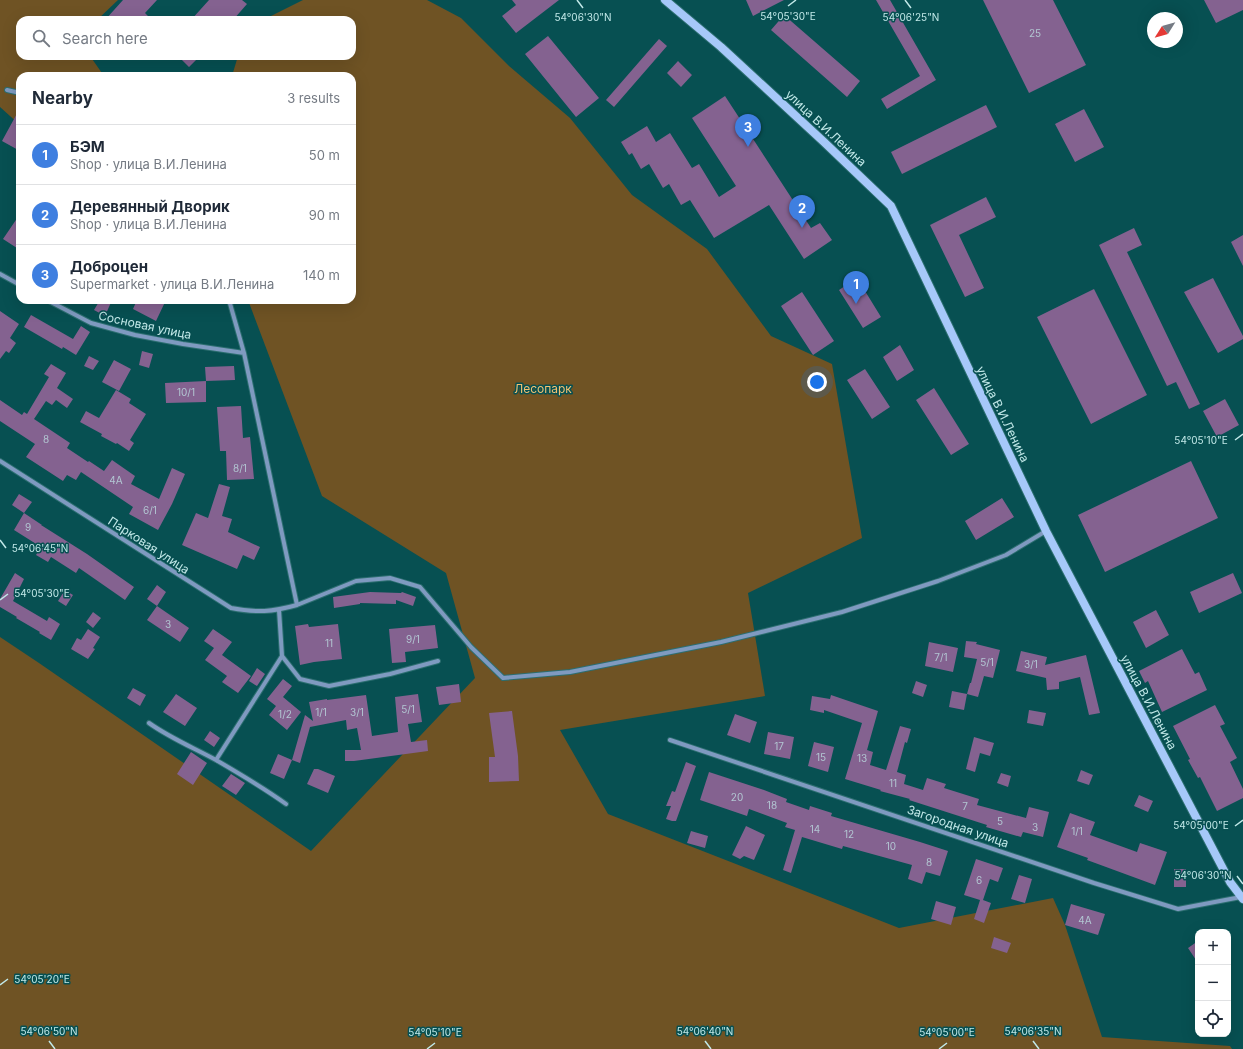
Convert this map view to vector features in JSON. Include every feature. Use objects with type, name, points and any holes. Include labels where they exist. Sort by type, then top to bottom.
[{"type":"main road","name":"улица В.И.Ленина","points":[[665,0],[727,52],[891,206],[1046,531],[1230,882],[1242,898]]},
{"type":"street","points":[[7,90],[16,92]]},
{"type":"street","points":[[0,274],[16,283]]},
{"type":"street","name":"Сосновая улица","points":[[55,304],[91,323],[135,335],[244,353]]},
{"type":"street","points":[[230,304],[244,353],[297,606]]},
{"type":"street","name":"Парковая улица","points":[[0,461],[231,608],[251,612],[279,610],[297,606],[356,581],[390,578],[420,587],[471,647],[503,678],[570,672],[721,642],[842,612],[938,581],[1006,555],[1046,531]]},
{"type":"street","points":[[279,610],[282,656],[300,679],[329,686],[390,674],[438,661]]},
{"type":"street","points":[[216,760],[282,656]]},
{"type":"street","points":[[149,723],[162,732],[216,760],[266,790],[286,804]]},
{"type":"street","name":"Загородная улица","points":[[670,740],[1094,883],[1178,909],[1242,898]]},
{"type":"green space","points":[[0,0],[118,0],[101,16],[16,16],[16,60],[93,60],[101,72],[16,72],[16,121],[0,107]]},
{"type":"green space","name":"Лесопарк","points":[[303,0],[427,0],[461,18],[509,66],[570,118],[632,195],[707,249],[771,336],[832,364],[862,538],[748,593],[765,696],[560,730],[608,814],[899,928],[1053,898],[1065,925],[1102,1037],[1230,1046],[1232,1049],[0,1049],[0,637],[311,851],[475,678],[446,573],[322,496],[250,304],[356,304],[356,72],[233,72],[237,60],[356,60],[356,16],[271,16]]},
{"type":"building","points":[[123,0],[157,0],[145,13],[148,16],[109,16]]},
{"type":"building","points":[[209,0],[242,0],[247,4],[236,16],[195,16]]},
{"type":"building","points":[[512,0],[559,0],[516,33],[502,16],[516,5]]},
{"type":"building","points":[[746,0],[784,0],[753,16]]},
{"type":"building","points":[[876,0],[890,0],[936,80],[887,109],[881,99],[920,76]]},
{"type":"building","points":[[983,0],[1053,0],[1086,65],[1029,93]]},
{"type":"building","points":[[1204,0],[1243,0],[1243,10],[1216,23]]},
{"type":"building","points":[[784,15],[860,81],[847,97],[771,30]]},
{"type":"building","points":[[548,36],[599,98],[576,117],[525,54]]},
{"type":"building","points":[[659,39],[667,46],[614,107],[606,100]]},
{"type":"building","points":[[182,60],[196,60],[189,67]]},
{"type":"building","points":[[678,61],[692,75],[681,87],[667,73]]},
{"type":"building","points":[[725,96],[811,228],[820,223],[832,240],[804,259],[769,205],[714,238],[690,200],[681,205],[669,184],[663,188],[649,164],[641,169],[632,153],[629,155],[621,142],[647,126],[656,142],[670,133],[692,168],[699,164],[719,197],[736,186],[692,118]]},
{"type":"building","points":[[986,105],[997,127],[902,174],[891,152]]},
{"type":"building","points":[[1084,109],[1104,147],[1075,162],[1055,124]]},
{"type":"building","points":[[16,115],[16,149],[2,141]]},
{"type":"building","points":[[986,197],[996,217],[959,235],[984,288],[965,297],[930,225]]},
{"type":"building","points":[[16,220],[16,247],[3,239]]},
{"type":"building","points":[[1134,228],[1142,245],[1127,252],[1200,404],[1189,409],[1176,382],[1167,386],[1099,245]]},
{"type":"building","points":[[1243,235],[1243,266],[1231,242]]},
{"type":"building","points":[[857,278],[881,317],[863,328],[839,290]]},
{"type":"building","points":[[1213,278],[1243,336],[1243,339],[1218,353],[1184,292]]},
{"type":"building","points":[[1094,289],[1147,395],[1091,424],[1037,317]]},
{"type":"building","points":[[802,292],[834,341],[813,355],[781,306]]},
{"type":"building","points":[[98,304],[110,304],[105,316],[94,310]]},
{"type":"building","points":[[135,304],[164,304],[156,321],[133,309]]},
{"type":"building","points":[[0,311],[19,324],[10,338],[16,343],[9,353],[6,351],[0,359]]},
{"type":"building","points":[[31,315],[73,339],[81,326],[90,332],[76,355],[63,347],[62,349],[24,327]]},
{"type":"building","points":[[900,345],[914,370],[897,381],[883,357]]},
{"type":"building","points":[[142,351],[153,354],[149,368],[139,365]]},
{"type":"building","points":[[89,356],[99,361],[93,370],[84,366]]},
{"type":"building","points":[[114,360],[131,369],[119,391],[102,382]]},
{"type":"building","points":[[51,364],[66,373],[57,388],[73,399],[67,408],[56,400],[52,405],[46,401],[34,419],[70,443],[67,448],[104,471],[112,460],[135,476],[131,484],[159,499],[172,468],[185,474],[172,504],[158,530],[129,514],[133,507],[81,472],[76,480],[67,475],[63,481],[26,457],[35,444],[0,421],[0,400],[22,415],[24,412],[27,414],[49,377],[44,374]]},
{"type":"building","points":[[234,366],[235,380],[206,381],[205,367]]},
{"type":"building","points":[[865,369],[890,407],[872,419],[847,380]]},
{"type":"building","points":[[206,381],[206,402],[166,403],[165,383]]},
{"type":"building","points":[[934,388],[969,444],[951,455],[916,400]]},
{"type":"building","points":[[116,390],[131,399],[129,403],[146,414],[130,440],[134,443],[129,451],[117,443],[116,444],[101,436],[102,434],[80,422],[86,411],[99,418]]},
{"type":"building","points":[[1225,399],[1239,425],[1217,437],[1203,411]]},
{"type":"building","points":[[241,406],[243,438],[250,437],[254,479],[227,480],[226,451],[220,451],[217,407]]},
{"type":"building","points":[[1191,461],[1218,518],[1105,572],[1078,515]]},
{"type":"building","points":[[219,484],[230,487],[222,516],[232,519],[228,532],[260,547],[254,560],[243,555],[237,569],[182,545],[196,513],[208,518]]},
{"type":"building","points":[[19,494],[32,502],[24,513],[12,505]]},
{"type":"building","points":[[1002,498],[1014,517],[976,540],[965,521]]},
{"type":"building","points":[[24,513],[134,587],[125,600],[79,568],[76,573],[51,557],[48,562],[36,555],[41,547],[14,530]]},
{"type":"building","points":[[15,573],[24,579],[13,601],[47,621],[49,617],[60,624],[51,640],[0,607],[0,599]]},
{"type":"building","points":[[1233,573],[1242,593],[1199,613],[1190,592]]},
{"type":"building","points":[[157,585],[166,592],[157,606],[147,599]]},
{"type":"building","points":[[65,590],[73,595],[66,606],[58,601]]},
{"type":"building","points":[[370,592],[402,592],[416,597],[413,606],[396,600],[396,604],[360,603],[334,608],[333,597]]},
{"type":"building","points":[[157,606],[189,628],[180,642],[147,620]]},
{"type":"building","points":[[1156,610],[1169,635],[1146,648],[1133,622]]},
{"type":"building","points":[[93,612],[101,618],[93,628],[86,622]]},
{"type":"building","points":[[308,624],[309,627],[338,624],[342,659],[300,665],[295,626]]},
{"type":"building","points":[[435,625],[438,648],[405,652],[406,662],[392,663],[389,629]]},
{"type":"building","points":[[88,629],[100,637],[93,648],[95,649],[88,659],[71,649],[77,638],[81,640]]},
{"type":"building","points":[[213,629],[232,642],[222,655],[251,676],[238,693],[222,682],[227,676],[205,660],[214,648],[204,641]]},
{"type":"building","points":[[966,641],[977,642],[976,644],[1000,650],[993,678],[984,676],[978,697],[967,694],[977,659],[964,657]]},
{"type":"building","points":[[929,642],[958,648],[953,672],[925,666]]},
{"type":"building","points":[[1182,649],[1195,674],[1199,672],[1207,690],[1162,712],[1148,681],[1145,683],[1139,671]]},
{"type":"building","points":[[1021,651],[1047,657],[1045,665],[1086,655],[1100,713],[1089,715],[1080,677],[1059,682],[1059,689],[1047,690],[1046,678],[1016,671]]},
{"type":"building","points":[[257,668],[265,674],[257,686],[249,681]]},
{"type":"building","points":[[283,679],[292,686],[283,697],[301,712],[287,730],[269,715],[276,706],[267,699]]},
{"type":"building","points":[[916,681],[927,685],[923,697],[912,693]]},
{"type":"building","points":[[459,684],[461,702],[439,705],[436,687]]},
{"type":"building","points":[[133,688],[146,695],[140,706],[127,698]]},
{"type":"building","points":[[952,691],[967,694],[964,710],[949,707]]},
{"type":"building","points":[[176,694],[197,708],[185,726],[163,712]]},
{"type":"building","points":[[418,694],[422,722],[408,724],[411,742],[427,740],[428,751],[345,761],[345,750],[361,750],[357,728],[347,730],[346,720],[310,727],[300,763],[292,760],[305,715],[313,721],[309,702],[366,695],[372,736],[398,732],[395,697]]},
{"type":"building","points":[[831,695],[878,711],[867,750],[873,752],[870,765],[886,770],[900,726],[911,729],[907,743],[905,742],[897,772],[906,775],[904,784],[923,790],[927,778],[946,784],[944,788],[979,799],[977,805],[1026,818],[1029,807],[1049,812],[1043,837],[1023,832],[1021,837],[986,827],[987,825],[845,779],[862,723],[824,710],[824,713],[810,710],[812,696],[830,699]]},
{"type":"building","points":[[1215,705],[1225,724],[1220,726],[1237,758],[1230,762],[1243,789],[1243,798],[1217,811],[1200,777],[1198,778],[1188,760],[1190,759],[1173,726]]},
{"type":"building","points":[[1029,710],[1046,713],[1043,726],[1027,723]]},
{"type":"building","points":[[512,711],[518,756],[519,781],[489,782],[489,757],[495,757],[489,713]]},
{"type":"building","points":[[735,714],[757,722],[750,743],[727,735]]},
{"type":"building","points":[[210,731],[220,738],[214,747],[204,740]]},
{"type":"building","points":[[768,732],[794,737],[790,759],[764,754]]},
{"type":"building","points":[[974,737],[994,743],[990,756],[980,753],[975,772],[966,769]]},
{"type":"building","points":[[814,742],[834,747],[828,772],[808,766]]},
{"type":"building","points":[[191,752],[207,763],[193,785],[177,774]]},
{"type":"building","points":[[278,754],[292,760],[284,779],[270,773]]},
{"type":"building","points":[[686,762],[696,766],[676,821],[672,821],[666,819],[671,806],[666,806],[672,791],[675,792]]},
{"type":"building","points":[[314,769],[318,769],[335,776],[328,793],[307,784]]},
{"type":"building","points":[[1081,770],[1093,775],[1089,785],[1077,781]]},
{"type":"building","points":[[709,772],[764,790],[787,799],[786,802],[809,810],[810,806],[832,813],[831,816],[948,851],[940,876],[926,872],[922,884],[908,879],[912,865],[843,846],[842,849],[802,837],[791,873],[783,870],[795,830],[785,827],[787,823],[749,809],[747,816],[700,800]]},
{"type":"building","points":[[1001,773],[1011,776],[1008,787],[997,783]]},
{"type":"building","points":[[231,774],[245,783],[236,795],[222,786]]},
{"type":"building","points":[[1139,795],[1153,801],[1148,812],[1134,806]]},
{"type":"building","points":[[1070,813],[1095,822],[1090,835],[1137,852],[1140,843],[1167,852],[1155,885],[1087,860],[1088,858],[1057,847]]},
{"type":"building","points":[[746,826],[765,835],[754,860],[744,856],[740,859],[732,855]]},
{"type":"building","points":[[691,831],[708,836],[705,848],[687,843]]},
{"type":"building","points":[[976,859],[1003,868],[998,882],[990,879],[983,900],[991,903],[984,923],[974,919],[980,900],[964,895]]},
{"type":"building","points":[[1174,869],[1186,869],[1186,887],[1174,887]]},
{"type":"building","points":[[1019,875],[1032,879],[1025,903],[1011,899]]},
{"type":"building","points":[[936,901],[956,907],[951,925],[931,919]]},
{"type":"building","points":[[1071,904],[1105,914],[1098,935],[1065,925]]},
{"type":"building","points":[[994,937],[1011,943],[1007,953],[991,948]]},
{"type":"building","points":[[1195,943],[1195,958],[1188,948]]},
{"type":"place","name":"Доброцен","points":[[748,147]]},
{"type":"place","name":"Деревянный Дворик","points":[[802,228]]},
{"type":"place","name":"БЭМ","points":[[856,304]]}]
